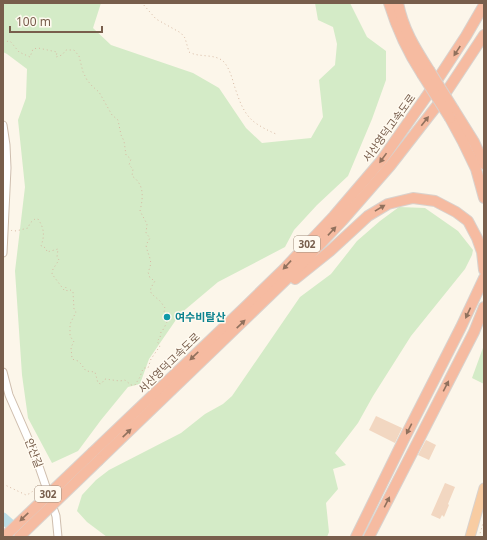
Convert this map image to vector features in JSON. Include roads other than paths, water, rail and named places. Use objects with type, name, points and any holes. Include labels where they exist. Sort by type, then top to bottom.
[{"type":"highway","points":[[389,3],[410,56],[425,72]]},
{"type":"highway","points":[[398,3],[403,21],[425,72],[452,114],[474,142],[484,164]]},
{"type":"highway","points":[[466,36],[481,3]]},
{"type":"highway","name":"서산영덕고속도로","points":[[18,537],[96,456],[284,269],[334,216],[381,161],[426,97],[466,36],[484,5]]},
{"type":"highway","name":"서산영덕고속도로","points":[[4,537],[96,456],[252,313],[296,270],[342,221],[390,166],[438,103],[484,35]]},
{"type":"highway","points":[[452,114],[476,169],[484,198]]},
{"type":"highway","points":[[252,313],[330,251],[368,216],[388,204],[413,198],[435,201],[456,212],[468,221],[477,238],[482,252],[484,270]]},
{"type":"highway","points":[[356,537],[484,278]]},
{"type":"highway","points":[[369,537],[474,332],[484,307]]},
{"type":"highway","points":[[470,537],[484,488]]},
{"type":"street","points":[[3,125],[7,160],[3,253]]},
{"type":"street","name":"안산길","points":[[3,372],[9,395],[31,446],[56,516],[58,536]]},
{"type":"waterway","points":[[3,518],[21,534]]},
{"type":"place","name":"여수비탈산","points":[[167,317]]}]
